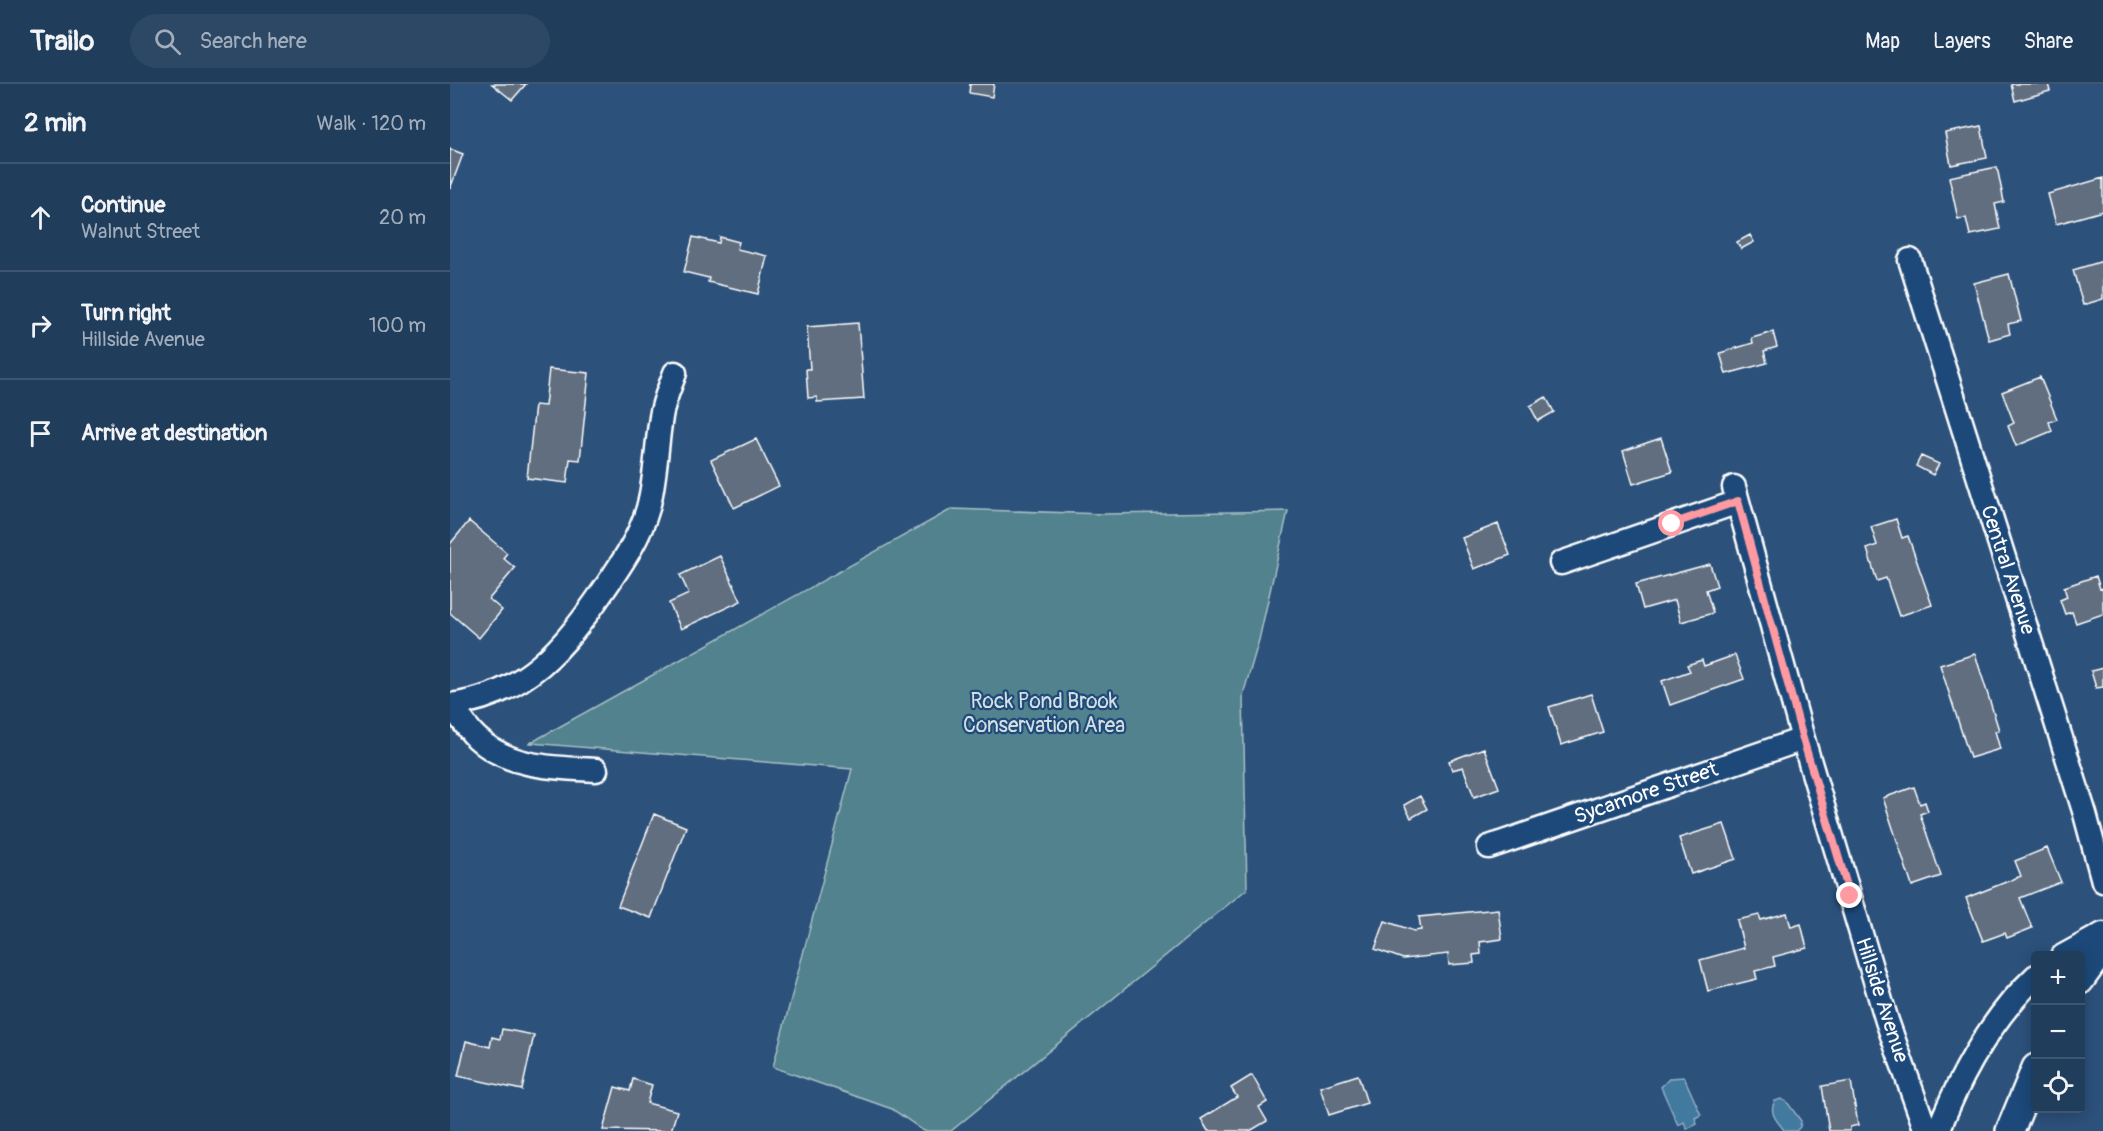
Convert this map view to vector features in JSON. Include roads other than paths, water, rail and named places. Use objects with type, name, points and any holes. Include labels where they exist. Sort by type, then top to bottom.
[{"type":"street","name":"Central Avenue","points":[[1910,260],[2085,813],[2103,881]]},
{"type":"street","points":[[596,770],[538,766],[492,749],[471,731],[451,705],[472,701],[508,688],[539,668],[568,640],[616,572],[634,542],[648,509],[654,485],[661,416],[675,373]]},
{"type":"street","name":"Hillside Avenue","points":[[1561,562],[1736,494],[1803,739],[1887,1021],[1926,1131]]},
{"type":"street","name":"Sycamore Street","points":[[1489,847],[1803,739]]},
{"type":"street","points":[[2072,951],[2103,934]]},
{"type":"street","points":[[2085,973],[2103,948]]},
{"type":"street","points":[[1938,1131],[1961,1083],[1990,1033],[2006,1010],[2031,982]]},
{"type":"street","points":[[2010,1131],[2031,1080]]},
{"type":"water","points":[[1684,1077],[1701,1115],[1695,1118],[1697,1124],[1687,1129],[1684,1122],[1678,1125],[1661,1087],[1670,1078]]},
{"type":"water","points":[[1781,1099],[1787,1102],[1801,1121],[1796,1131],[1785,1131],[1774,1117],[1773,1105],[1775,1101]]},
{"type":"park label","name":"Rock Pond Brook Conservation Area","points":[[1044,713]]}]
